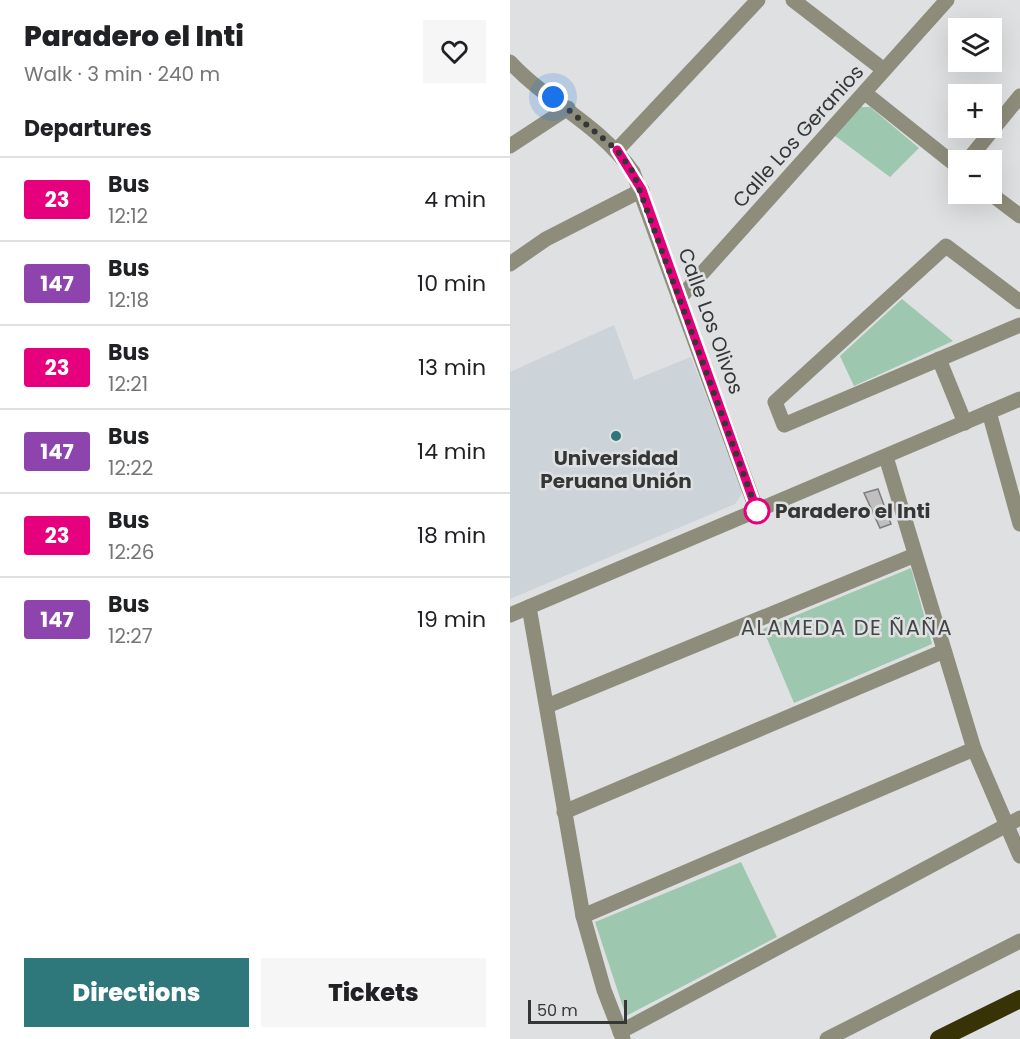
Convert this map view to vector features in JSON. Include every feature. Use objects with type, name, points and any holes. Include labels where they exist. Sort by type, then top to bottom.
[{"type":"highway","points":[[939,1039],[1020,999]]},
{"type":"street","points":[[617,150],[758,0]]},
{"type":"street","points":[[793,0],[884,70]]},
{"type":"street","name":"Calle Los Geranios","points":[[680,299],[946,0]]},
{"type":"street","points":[[510,62],[516,80]]},
{"type":"street","name":"Calle Los Olivos","points":[[516,80],[568,108],[617,150],[642,190],[757,511]]},
{"type":"street","points":[[865,93],[948,160]]},
{"type":"street","points":[[976,150],[1020,96]]},
{"type":"street","points":[[510,147],[568,108]]},
{"type":"street","points":[[510,264],[546,239],[642,190]]},
{"type":"street","points":[[1002,202],[1020,216]]},
{"type":"street","points":[[1020,302],[946,246],[775,402],[784,424],[1020,325]]},
{"type":"street","points":[[939,359],[965,423]]},
{"type":"street","points":[[510,615],[1020,399]]},
{"type":"street","points":[[989,412],[1020,524]]},
{"type":"street","points":[[886,457],[974,749],[1020,856]]},
{"type":"street","points":[[547,706],[915,555]]},
{"type":"street","points":[[529,607],[583,916],[604,990],[621,1035],[1020,818]]},
{"type":"street","points":[[564,812],[944,651]]},
{"type":"street","points":[[583,916],[974,749]]},
{"type":"street","points":[[828,1039],[1020,941]]},
{"type":"shaded area","name":"Universidad Peruana Unión","points":[[614,325],[634,380],[691,357],[743,492],[735,504],[510,599],[510,372]]},
{"type":"green space","points":[[860,107],[870,107],[919,148],[890,177],[834,135]]},
{"type":"green space","points":[[902,299],[953,341],[854,386],[840,356]]},
{"type":"green space","points":[[911,568],[932,644],[794,703],[763,629]]},
{"type":"green space","points":[[741,862],[777,937],[626,1016],[595,922]]},
{"type":"building","points":[[878,489],[891,524],[880,528],[864,493]]},
{"type":"bus line","name":"23","points":[[617,150],[633,172],[642,190],[757,511]]},
{"type":"place","name":"Universidad Peruana Unión","points":[[616,436]]},
{"type":"place","name":"Paradero el Inti","points":[[757,511]]},
{"type":"district","name":"ALAMEDA DE ÑAÑA","points":[[847,628]]},
{"type":"route","points":[[553,97],[617,150],[633,172],[642,190],[757,511]]}]
